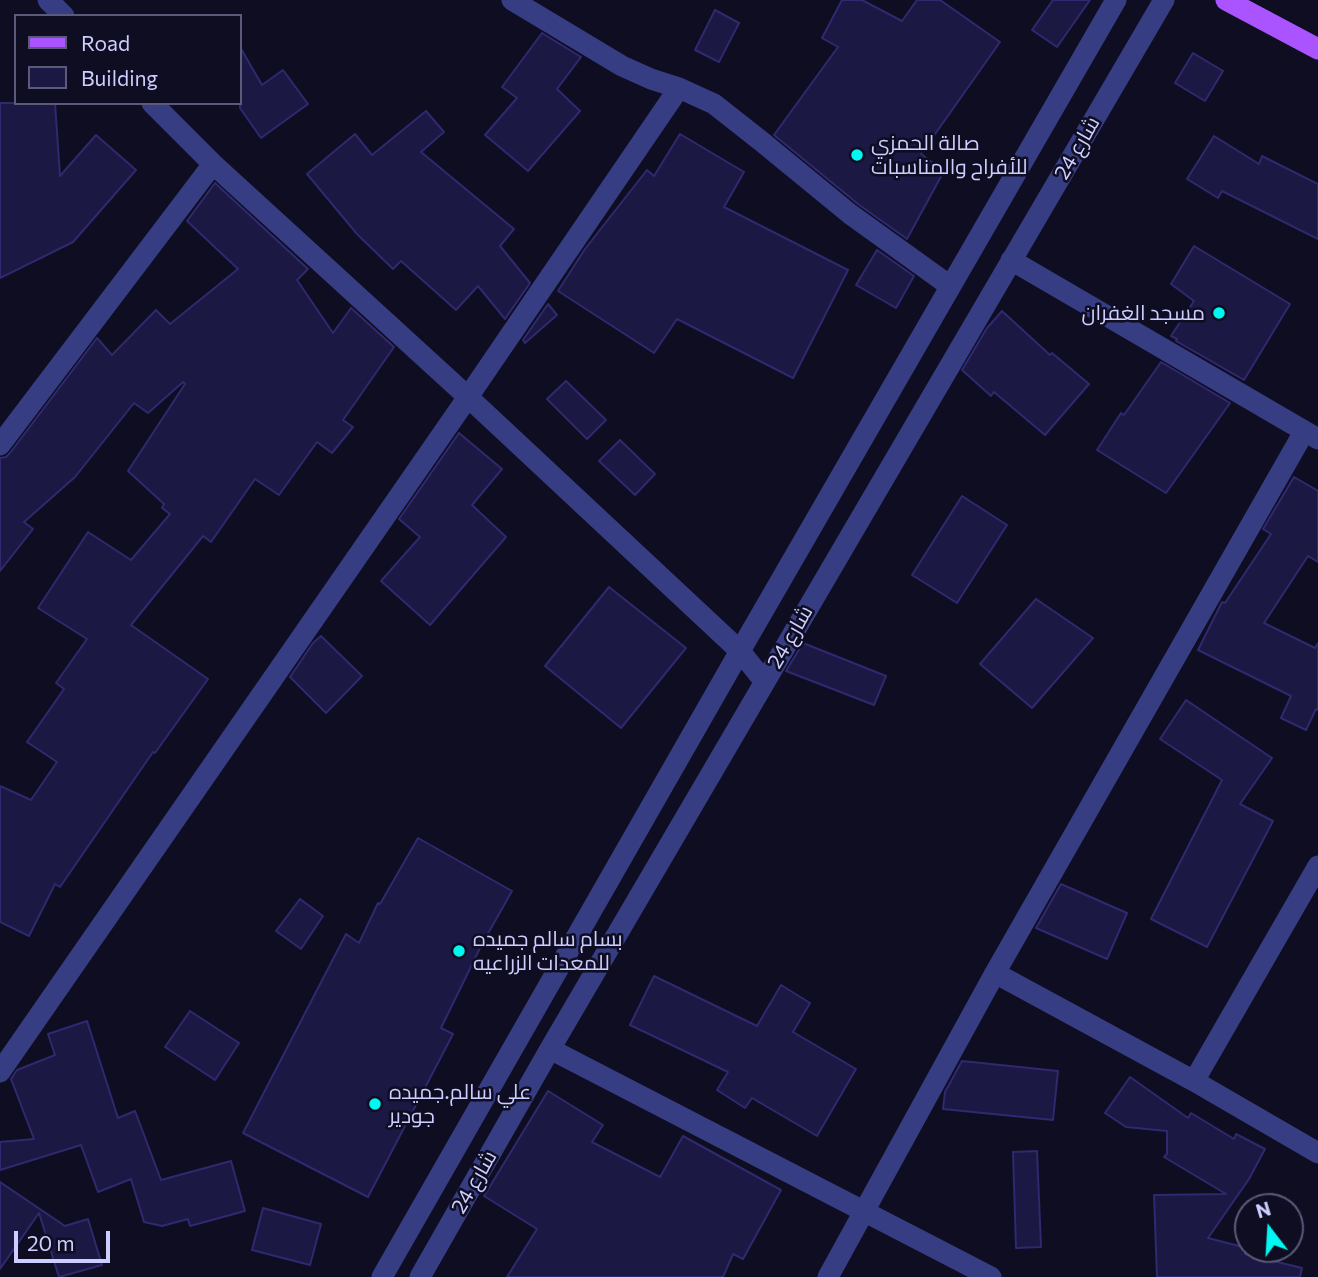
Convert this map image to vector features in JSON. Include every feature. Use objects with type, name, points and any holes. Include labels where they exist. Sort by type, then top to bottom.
[{"type":"main road","points":[[1226,0],[1318,49]]},
{"type":"street","points":[[48,0],[62,14]]},
{"type":"street","points":[[512,0],[622,66],[714,104],[850,214],[950,286]]},
{"type":"street","name":"شارع 24","points":[[382,1277],[1116,0]]},
{"type":"street","name":"شارع 24","points":[[420,1277],[764,681],[1164,0]]},
{"type":"street","points":[[0,1072],[679,88]]},
{"type":"street","points":[[154,105],[214,164],[740,651],[764,681]]},
{"type":"street","points":[[1,440],[214,164]]},
{"type":"street","points":[[828,1277],[995,973],[1311,435],[1011,260]]},
{"type":"street","points":[[1194,1082],[1318,866]]},
{"type":"street","points":[[995,973],[1318,1153]]},
{"type":"street","points":[[550,1049],[991,1277]]},
{"type":"building","points":[[842,0],[862,0],[902,21],[917,0],[940,0],[1000,42],[921,154],[944,171],[907,239],[858,204],[774,135],[838,47],[822,38]]},
{"type":"building","points":[[1053,0],[1090,0],[1057,47],[1032,30]]},
{"type":"building","points":[[715,10],[739,23],[719,62],[695,50]]},
{"type":"building","points":[[542,33],[581,57],[557,89],[580,111],[528,171],[485,135],[517,98],[502,87]]},
{"type":"building","points":[[242,50],[262,85],[283,70],[308,104],[261,138],[240,108]]},
{"type":"building","points":[[1193,53],[1223,71],[1205,101],[1175,83]]},
{"type":"building","points":[[0,103],[55,105],[60,176],[96,135],[136,170],[73,242],[0,278]]},
{"type":"building","points":[[426,111],[444,132],[421,152],[514,229],[500,246],[530,283],[505,319],[478,286],[456,310],[401,261],[393,269],[357,234],[307,174],[355,134],[372,155]]},
{"type":"building","points":[[680,134],[744,172],[724,207],[848,270],[793,378],[677,319],[654,353],[558,291],[585,249],[647,170],[654,176]]},
{"type":"building","points":[[1214,136],[1259,164],[1262,156],[1318,184],[1318,239],[1222,191],[1218,198],[1187,179]]},
{"type":"building","points":[[215,183],[308,269],[297,280],[333,333],[351,308],[394,347],[343,420],[353,427],[332,453],[317,442],[279,495],[255,479],[211,542],[203,536],[131,625],[208,679],[155,753],[153,752],[60,887],[55,884],[29,936],[0,922],[0,786],[31,800],[57,762],[27,742],[64,689],[56,683],[87,639],[38,608],[88,532],[131,560],[170,514],[162,508],[164,504],[128,471],[185,384],[183,382],[148,413],[134,403],[75,477],[24,522],[33,529],[0,571],[0,458],[10,453],[97,338],[112,355],[156,310],[170,324],[238,269],[187,221]]},
{"type":"building","name":"مسجد الغفران","points":[[1194,246],[1290,304],[1244,380],[1171,336],[1194,301],[1171,284]]},
{"type":"building","points":[[877,250],[914,276],[896,308],[856,285]]},
{"type":"building","points":[[548,304],[557,315],[525,343],[523,340]]},
{"type":"building","points":[[1002,311],[1050,355],[1052,353],[1089,384],[1045,435],[994,392],[991,396],[962,370],[987,328]]},
{"type":"building","points":[[1161,362],[1230,403],[1166,493],[1097,450],[1121,413],[1124,415]]},
{"type":"building","points":[[566,381],[606,420],[587,439],[547,399]]},
{"type":"building","points":[[459,433],[502,469],[472,505],[506,537],[430,625],[381,581],[420,537],[399,519]]},
{"type":"building","points":[[620,440],[655,474],[635,495],[599,461]]},
{"type":"building","points":[[1294,477],[1318,491],[1318,562],[1308,556],[1264,623],[1315,648],[1318,643],[1318,710],[1316,709],[1306,730],[1281,718],[1291,696],[1198,650],[1222,602],[1225,603],[1271,534],[1263,529]]},
{"type":"building","points":[[962,496],[1007,525],[957,603],[912,575]]},
{"type":"building","points":[[609,587],[686,648],[621,728],[545,666]]},
{"type":"building","points":[[1036,599],[1093,638],[1032,708],[980,664]]},
{"type":"building","points":[[321,636],[362,676],[326,713],[290,677],[313,643]]},
{"type":"building","points":[[803,643],[886,676],[874,705],[786,671]]},
{"type":"building","points":[[1186,700],[1272,758],[1240,804],[1273,821],[1207,947],[1151,919],[1222,780],[1160,739]]},
{"type":"building","points":[[418,838],[512,891],[481,946],[441,1028],[453,1034],[368,1197],[243,1133],[346,934],[359,943],[378,903],[380,904]]},
{"type":"building","points":[[1061,884],[1127,913],[1107,959],[1036,928]]},
{"type":"building","points":[[300,899],[323,916],[301,949],[276,931]]},
{"type":"building","points":[[654,976],[757,1026],[781,985],[810,1003],[793,1032],[856,1069],[817,1136],[752,1098],[745,1108],[717,1090],[728,1072],[630,1025]]},
{"type":"building","points":[[190,1011],[239,1043],[215,1080],[165,1047]]},
{"type":"building","points":[[87,1021],[118,1118],[135,1111],[161,1180],[231,1161],[245,1211],[190,1226],[188,1219],[162,1226],[144,1222],[131,1179],[98,1192],[81,1145],[0,1170],[0,1142],[34,1139],[11,1079],[17,1070],[55,1055],[48,1034]]},
{"type":"building","points":[[962,1061],[1058,1071],[1053,1120],[943,1109],[945,1092]]},
{"type":"building","points":[[1130,1077],[1188,1118],[1191,1113],[1234,1139],[1236,1134],[1265,1149],[1249,1179],[1239,1193],[1234,1193],[1234,1201],[1208,1238],[1234,1245],[1234,1263],[1282,1263],[1302,1268],[1300,1277],[1157,1277],[1154,1195],[1226,1194],[1164,1157],[1167,1154],[1167,1131],[1126,1127],[1105,1113]]},
{"type":"building","points":[[548,1091],[603,1125],[592,1142],[660,1177],[683,1136],[781,1190],[743,1259],[733,1254],[723,1277],[507,1277],[537,1229],[484,1196]]},
{"type":"building","points":[[1037,1151],[1041,1247],[1016,1248],[1013,1152]]},
{"type":"building","points":[[0,1182],[65,1226],[88,1219],[102,1265],[59,1277],[39,1213],[0,1269]]},
{"type":"building","points":[[263,1208],[321,1224],[310,1265],[252,1250]]},
{"type":"place","name":"صالة الحمزي للأفراح والمناسبات","points":[[857,155]]},
{"type":"place","name":"مسجد الغفران","points":[[1219,313]]},
{"type":"place","name":"بسام سالم جميده للمعدات الزراعيه","points":[[459,951]]},
{"type":"place","name":"علي سالم.جميده جودير","points":[[375,1104]]}]
